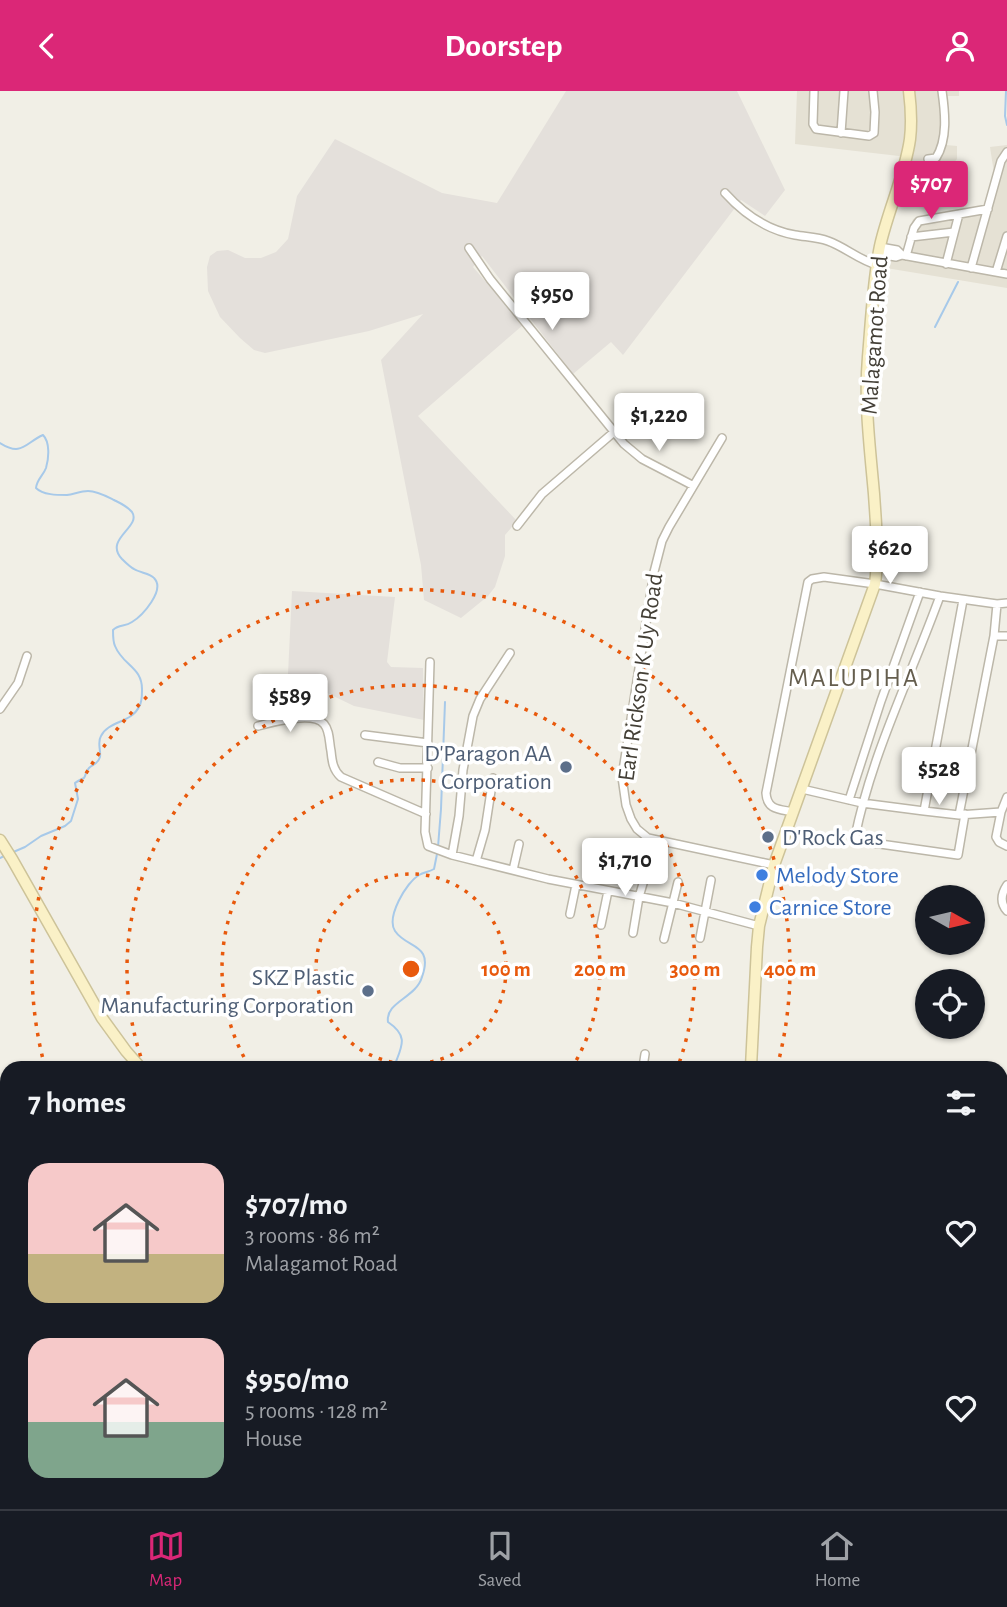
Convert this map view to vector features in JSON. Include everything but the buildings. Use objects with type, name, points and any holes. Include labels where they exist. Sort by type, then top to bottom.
[{"type":"street","points":[[814,91],[816,129],[869,136],[873,135],[875,120],[873,91]]},
{"type":"street","points":[[841,132],[844,91]]},
{"type":"street","name":"Malagamot Road","points":[[751,1061],[759,926],[774,865],[875,584],[878,564],[877,532],[867,417],[867,381],[878,255],[910,139],[912,124],[909,91]]},
{"type":"street","points":[[928,159],[936,158],[942,146],[945,122],[942,91]]},
{"type":"street","points":[[971,268],[1001,161],[1007,152]]},
{"type":"street","points":[[899,181],[940,183]]},
{"type":"street","points":[[725,193],[745,212],[773,229],[828,241],[862,260],[878,255],[904,255],[1007,274]]},
{"type":"street","points":[[904,255],[919,221],[988,209]]},
{"type":"street","points":[[946,264],[958,214]]},
{"type":"street","points":[[911,237],[954,232]]},
{"type":"street","points":[[996,272],[1006,242]]},
{"type":"street","points":[[469,248],[624,444],[642,459],[692,485]]},
{"type":"street","points":[[517,526],[542,494],[614,432]]},
{"type":"street","name":"Earl Rickson K Uy Road","points":[[722,438],[692,485],[662,541],[654,572],[623,767],[623,786],[626,805],[634,826],[649,838],[774,865]]},
{"type":"street","points":[[793,812],[769,805],[766,793],[808,582],[824,577],[963,600],[1007,603]]},
{"type":"street","points":[[849,800],[919,592]]},
{"type":"street","points":[[940,596],[898,700],[862,803],[855,837],[857,841],[957,855],[960,852],[962,815],[994,636],[997,604]]},
{"type":"street","points":[[924,811],[963,600]]},
{"type":"street","points":[[994,636],[1007,636]]},
{"type":"street","points":[[452,855],[472,716],[480,698],[510,653]]},
{"type":"street","points":[[0,709],[18,683],[27,656]]},
{"type":"street","points":[[430,662],[425,832],[428,846],[452,855],[513,870],[673,903],[759,926]]},
{"type":"street","points":[[258,726],[302,718],[318,719],[328,732],[336,773],[426,814]]},
{"type":"street","points":[[365,735],[428,743]]},
{"type":"street","points":[[378,762],[400,768],[428,768]]},
{"type":"street","points":[[476,861],[485,830],[492,778]]},
{"type":"street","points":[[802,789],[862,803],[924,811],[962,815],[1001,813]]},
{"type":"street","points":[[1007,797],[996,837],[1007,846]]},
{"type":"street","points":[[2,842],[102,1018],[135,1061]]},
{"type":"street","points":[[513,870],[519,844]]},
{"type":"street","points":[[633,933],[647,870]]},
{"type":"street","points":[[700,938],[711,880]]},
{"type":"street","points":[[664,939],[678,882]]},
{"type":"street","points":[[570,914],[576,885]]},
{"type":"street","points":[[1007,885],[1003,891],[1002,902],[1007,911]]},
{"type":"street","points":[[601,925],[608,891]]},
{"type":"street","points":[[644,1061],[645,1054]]},
{"type":"shaded area","points":[[566,91],[737,91],[785,190],[765,216],[741,200],[623,355],[611,342],[573,374],[482,256],[473,267],[523,325],[418,416],[517,521],[505,535],[505,556],[495,587],[461,618],[424,600],[421,565],[381,360],[423,314],[369,331],[265,353],[254,350],[220,317],[208,291],[207,267],[210,256],[217,251],[228,250],[245,258],[261,258],[276,252],[288,239],[297,196],[335,139],[442,193],[497,203]]},
{"type":"shaded area","points":[[797,91],[959,91],[959,96],[948,96],[946,145],[957,146],[957,159],[944,173],[908,172],[912,160],[899,156],[795,144]]},
{"type":"shaded area","points":[[1007,145],[1007,288],[886,268],[890,244],[904,249],[913,219],[985,206],[994,173],[990,147]]},
{"type":"shaded area","points":[[292,591],[395,597],[387,662],[391,667],[423,668],[424,720],[354,706],[288,674]]},
{"type":"waterway","points":[[1006,91],[1007,125]]},
{"type":"waterway","points":[[935,327],[958,282]]},
{"type":"waterway","points":[[0,443],[19,449],[43,435],[48,446],[48,460],[36,488],[55,495],[95,492],[126,506],[134,518],[119,539],[117,552],[129,566],[152,576],[157,583],[155,596],[141,614],[129,624],[113,630],[118,653],[139,677],[142,693],[139,707],[131,716],[109,727],[101,736],[97,763],[88,769],[84,778],[75,783],[78,799],[71,821],[11,853]]},
{"type":"waterway","points":[[438,847],[445,702]]},
{"type":"waterway","points":[[396,1061],[402,1043],[399,1033],[388,1022],[388,1015],[391,1009],[419,984],[425,958],[418,948],[395,931],[393,917],[408,885],[419,875],[434,869],[437,854]]},
{"type":"waterway","points":[[0,858],[6,855]]},
{"type":"place","name":"D'Paragon AA Corporation","points":[[566,767]]},
{"type":"place","name":"D'Rock Gas","points":[[768,837]]},
{"type":"place","name":"Melody Store","points":[[762,875]]},
{"type":"place","name":"Carnice Store","points":[[755,907]]},
{"type":"place","name":"SKZ Plastic Manufacturing Corporation","points":[[368,991]]},
{"type":"district","name":"MALUPIHA","points":[[854,677]]}]
